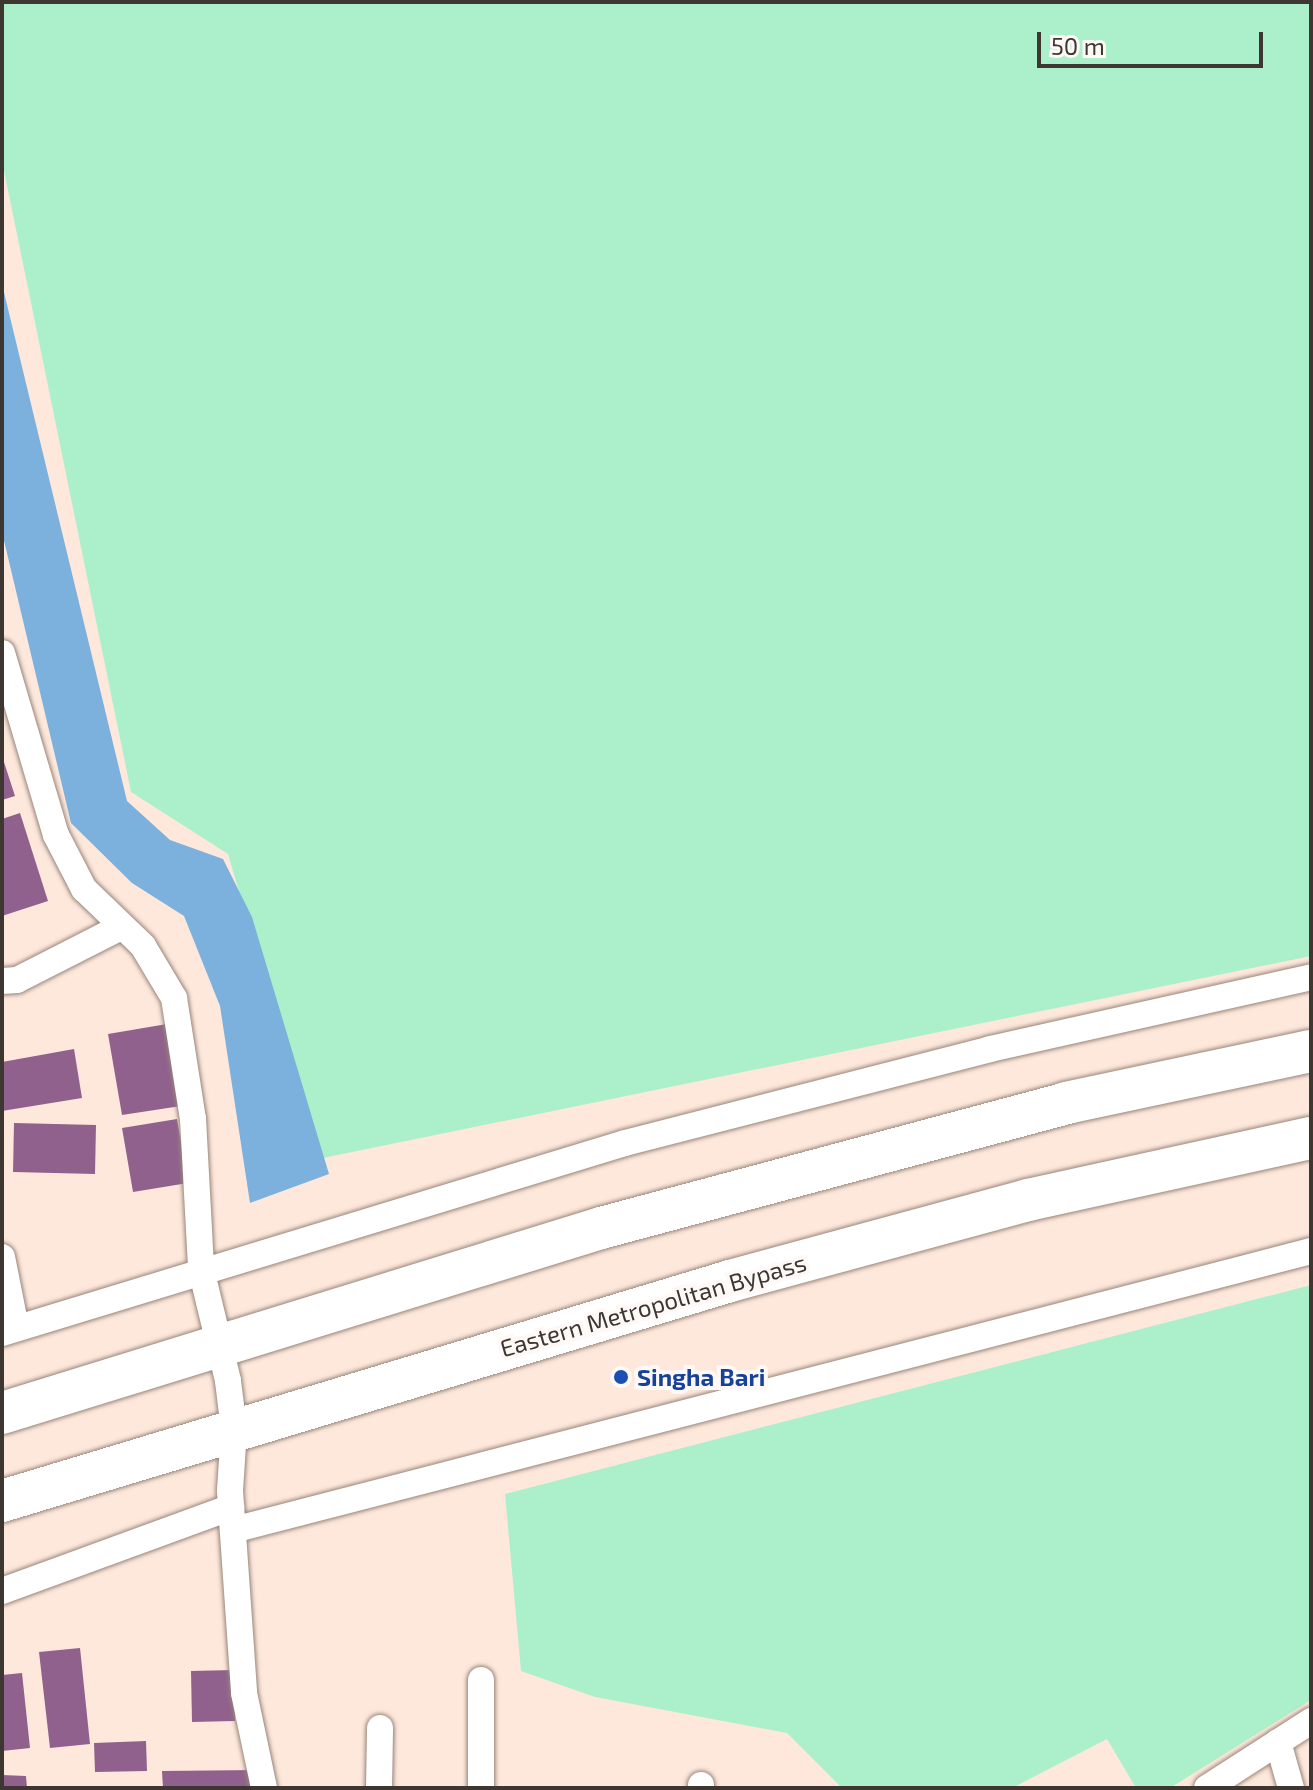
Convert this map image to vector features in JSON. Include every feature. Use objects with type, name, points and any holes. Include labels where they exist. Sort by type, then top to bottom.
[{"type":"main road","points":[[2,1413],[601,1228],[1066,1103],[1311,1051]]},
{"type":"main road","name":"Eastern Metropolitan Bypass","points":[[2,1501],[730,1281],[1013,1204],[1311,1138]]},
{"type":"street","points":[[4,667],[56,835],[84,889],[143,946],[174,998],[193,1119],[201,1269],[234,1430],[232,1518],[246,1719],[264,1788]]},
{"type":"street","points":[[2,981],[17,980],[121,927]]},
{"type":"street","points":[[2,1257],[9,1330],[201,1269],[640,1139],[990,1049],[1311,977]]},
{"type":"street","points":[[2,1591],[232,1518],[1311,1251]]},
{"type":"street","points":[[481,1680],[481,1788]]},
{"type":"street","points":[[1207,1788],[1311,1721]]},
{"type":"street","points":[[379,1788],[380,1728]]},
{"type":"street","points":[[1278,1742],[1291,1788]]},
{"type":"green space","points":[[2,2],[1311,2],[1311,956],[318,1159],[228,854],[131,792],[2,161]]},
{"type":"green space","points":[[1311,1285],[1311,1700],[1170,1788],[1136,1788],[1107,1739],[1012,1788],[842,1788],[787,1733],[595,1697],[521,1671],[505,1494]]},
{"type":"water","points":[[2,284],[127,801],[170,840],[223,859],[252,917],[329,1174],[250,1203],[220,1006],[184,916],[132,883],[71,823],[2,532]]},
{"type":"building","points":[[2,760],[15,796],[2,800]]},
{"type":"building","points":[[20,813],[48,901],[2,916],[2,819]]},
{"type":"building","points":[[167,1024],[181,1106],[122,1115],[108,1034]]},
{"type":"building","points":[[74,1049],[82,1098],[2,1111],[2,1062]]},
{"type":"building","points":[[177,1119],[188,1183],[133,1192],[122,1128]]},
{"type":"building","points":[[14,1123],[96,1125],[95,1174],[13,1172]]},
{"type":"building","points":[[80,1648],[90,1744],[50,1748],[39,1652]]},
{"type":"building","points":[[234,1670],[235,1721],[192,1722],[191,1671]]},
{"type":"building","points":[[22,1673],[30,1748],[2,1751],[2,1675]]},
{"type":"building","points":[[146,1741],[147,1771],[95,1772],[94,1743]]},
{"type":"building","points":[[259,1770],[260,1788],[163,1788],[162,1771]]},
{"type":"building","points":[[2,1775],[26,1776],[27,1788],[2,1788]]},
{"type":"place","name":"Singha Bari","points":[[621,1377]]}]
